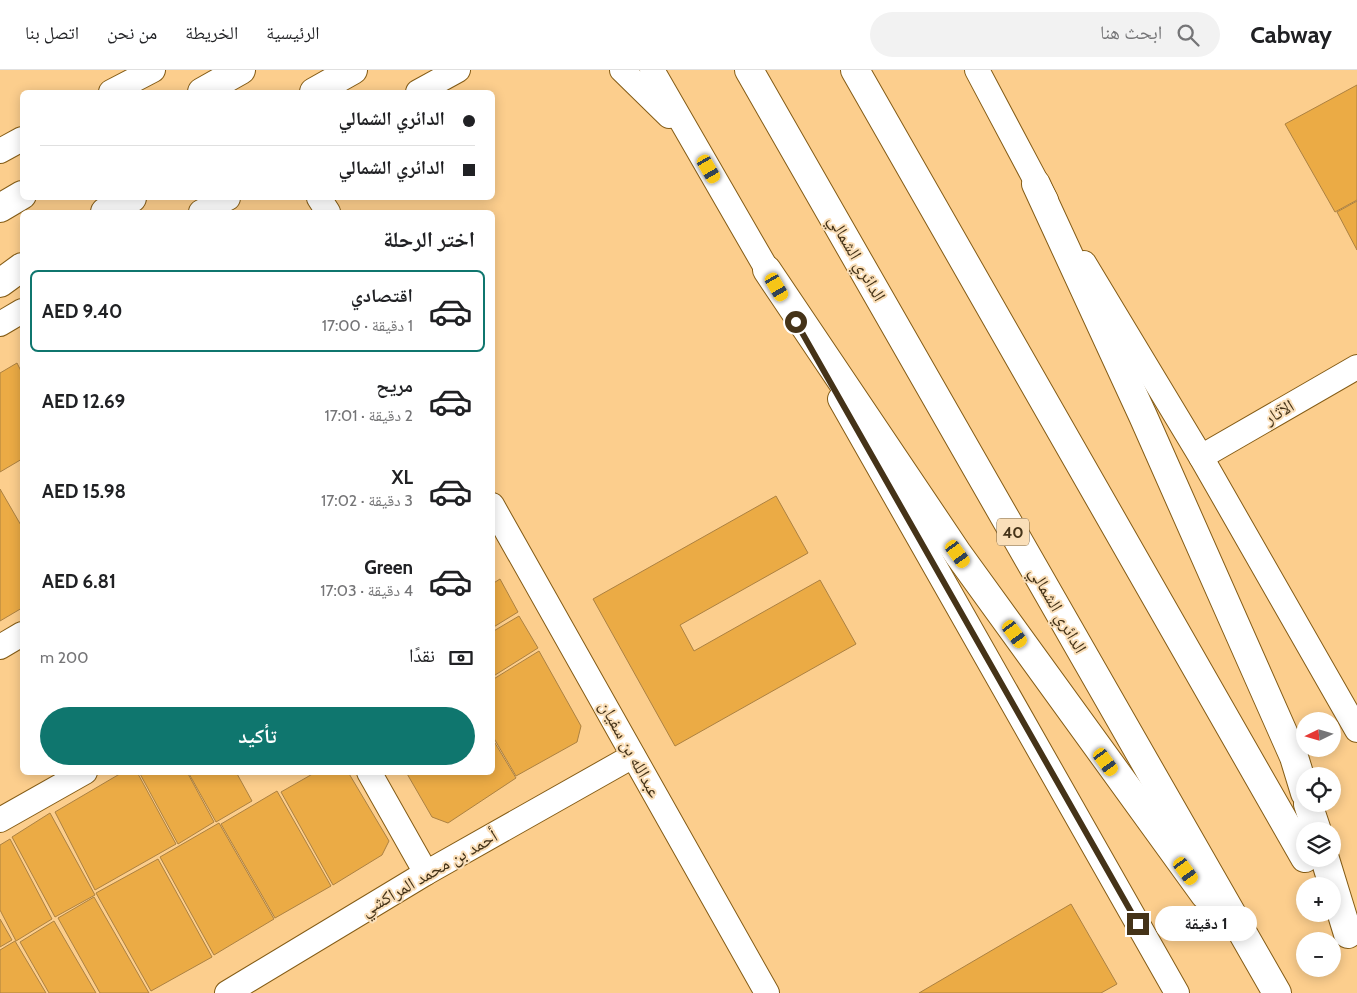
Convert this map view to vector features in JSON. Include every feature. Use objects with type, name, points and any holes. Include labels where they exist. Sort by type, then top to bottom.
[{"type":"main road","points":[[206,90],[241,70]]},
{"type":"main road","points":[[318,90],[353,70]]},
{"type":"main road","name":"الدائري الشمالي","points":[[749,70],[1277,993]]},
{"type":"main road","points":[[855,70],[1296,843]]},
{"type":"main road","points":[[1036,184],[1147,425],[1286,740],[1296,768]]},
{"type":"main road","points":[[0,208],[20,196]]},
{"type":"main road","points":[[110,210],[128,200]]},
{"type":"main road","points":[[0,270],[20,259]]},
{"type":"main road","points":[[0,283],[20,268]]},
{"type":"main road","points":[[767,270],[958,554],[1141,810],[1277,993]]},
{"type":"main road","points":[[1328,867],[1353,941]]},
{"type":"main road","points":[[1341,921],[1353,941]]},
{"type":"street","points":[[115,90],[153,70]]},
{"type":"street","points":[[422,90],[458,70]]},
{"type":"street","points":[[622,70],[689,135]]},
{"type":"street","points":[[652,70],[1177,993]]},
{"type":"street","points":[[978,70],[1036,184],[1201,457],[1357,730]]},
{"type":"street","points":[[0,151],[20,140]]},
{"type":"street","points":[[204,210],[224,200]]},
{"type":"street","points":[[0,324],[20,312]]},
{"type":"street","name":"الآثار","points":[[1201,457],[1357,367]]},
{"type":"street","name":"عبدالله بن سفيان","points":[[495,510],[767,993]]},
{"type":"street","points":[[0,647],[20,635]]},
{"type":"street","name":"أحمد بن محمد المراكشي","points":[[227,993],[426,873],[633,756]]},
{"type":"street","points":[[0,820],[80,775]]},
{"type":"street","points":[[371,775],[426,873]]},
{"type":"building","points":[[1357,85],[1357,200],[1335,212],[1285,124]]},
{"type":"building","points":[[1357,201],[1357,250],[1337,212]]},
{"type":"building","points":[[17,363],[20,369],[20,460],[0,472],[0,373]]},
{"type":"building","points":[[0,489],[20,524],[20,609],[0,621]]},
{"type":"building","points":[[776,496],[808,553],[680,625],[694,651],[820,580],[856,644],[675,746],[593,599]]},
{"type":"building","points":[[500,579],[518,612],[495,626],[495,582]]},
{"type":"building","points":[[519,616],[538,648],[495,675],[495,630]]},
{"type":"building","points":[[539,651],[581,726],[577,742],[516,776],[495,740],[495,678]]},
{"type":"building","points":[[495,743],[516,778],[448,823],[432,817],[408,775],[495,775]]},
{"type":"building","points":[[118,775],[139,775],[176,844],[95,890],[55,812]]},
{"type":"building","points":[[141,775],[189,775],[214,822],[178,844]]},
{"type":"building","points":[[190,775],[238,775],[252,801],[216,822]]},
{"type":"building","points":[[311,775],[350,775],[389,841],[382,855],[333,885],[281,792]]},
{"type":"building","points":[[277,791],[331,886],[275,918],[221,824]]},
{"type":"building","points":[[50,813],[95,895],[55,917],[12,837]]},
{"type":"building","points":[[219,823],[274,919],[214,955],[160,857]]},
{"type":"building","points":[[10,839],[52,919],[16,941],[0,910],[0,845]]},
{"type":"building","points":[[158,859],[212,957],[151,991],[96,893]]},
{"type":"building","points":[[94,897],[149,993],[100,993],[58,918]]},
{"type":"building","points":[[1071,904],[1117,984],[1101,993],[919,993]]},
{"type":"building","points":[[0,919],[12,940],[0,947]]},
{"type":"building","points":[[54,921],[96,993],[49,993],[20,942]]},
{"type":"building","points":[[15,941],[46,993],[0,993],[0,950]]},
{"type":"route","points":[[796,322],[1138,924]]}]
